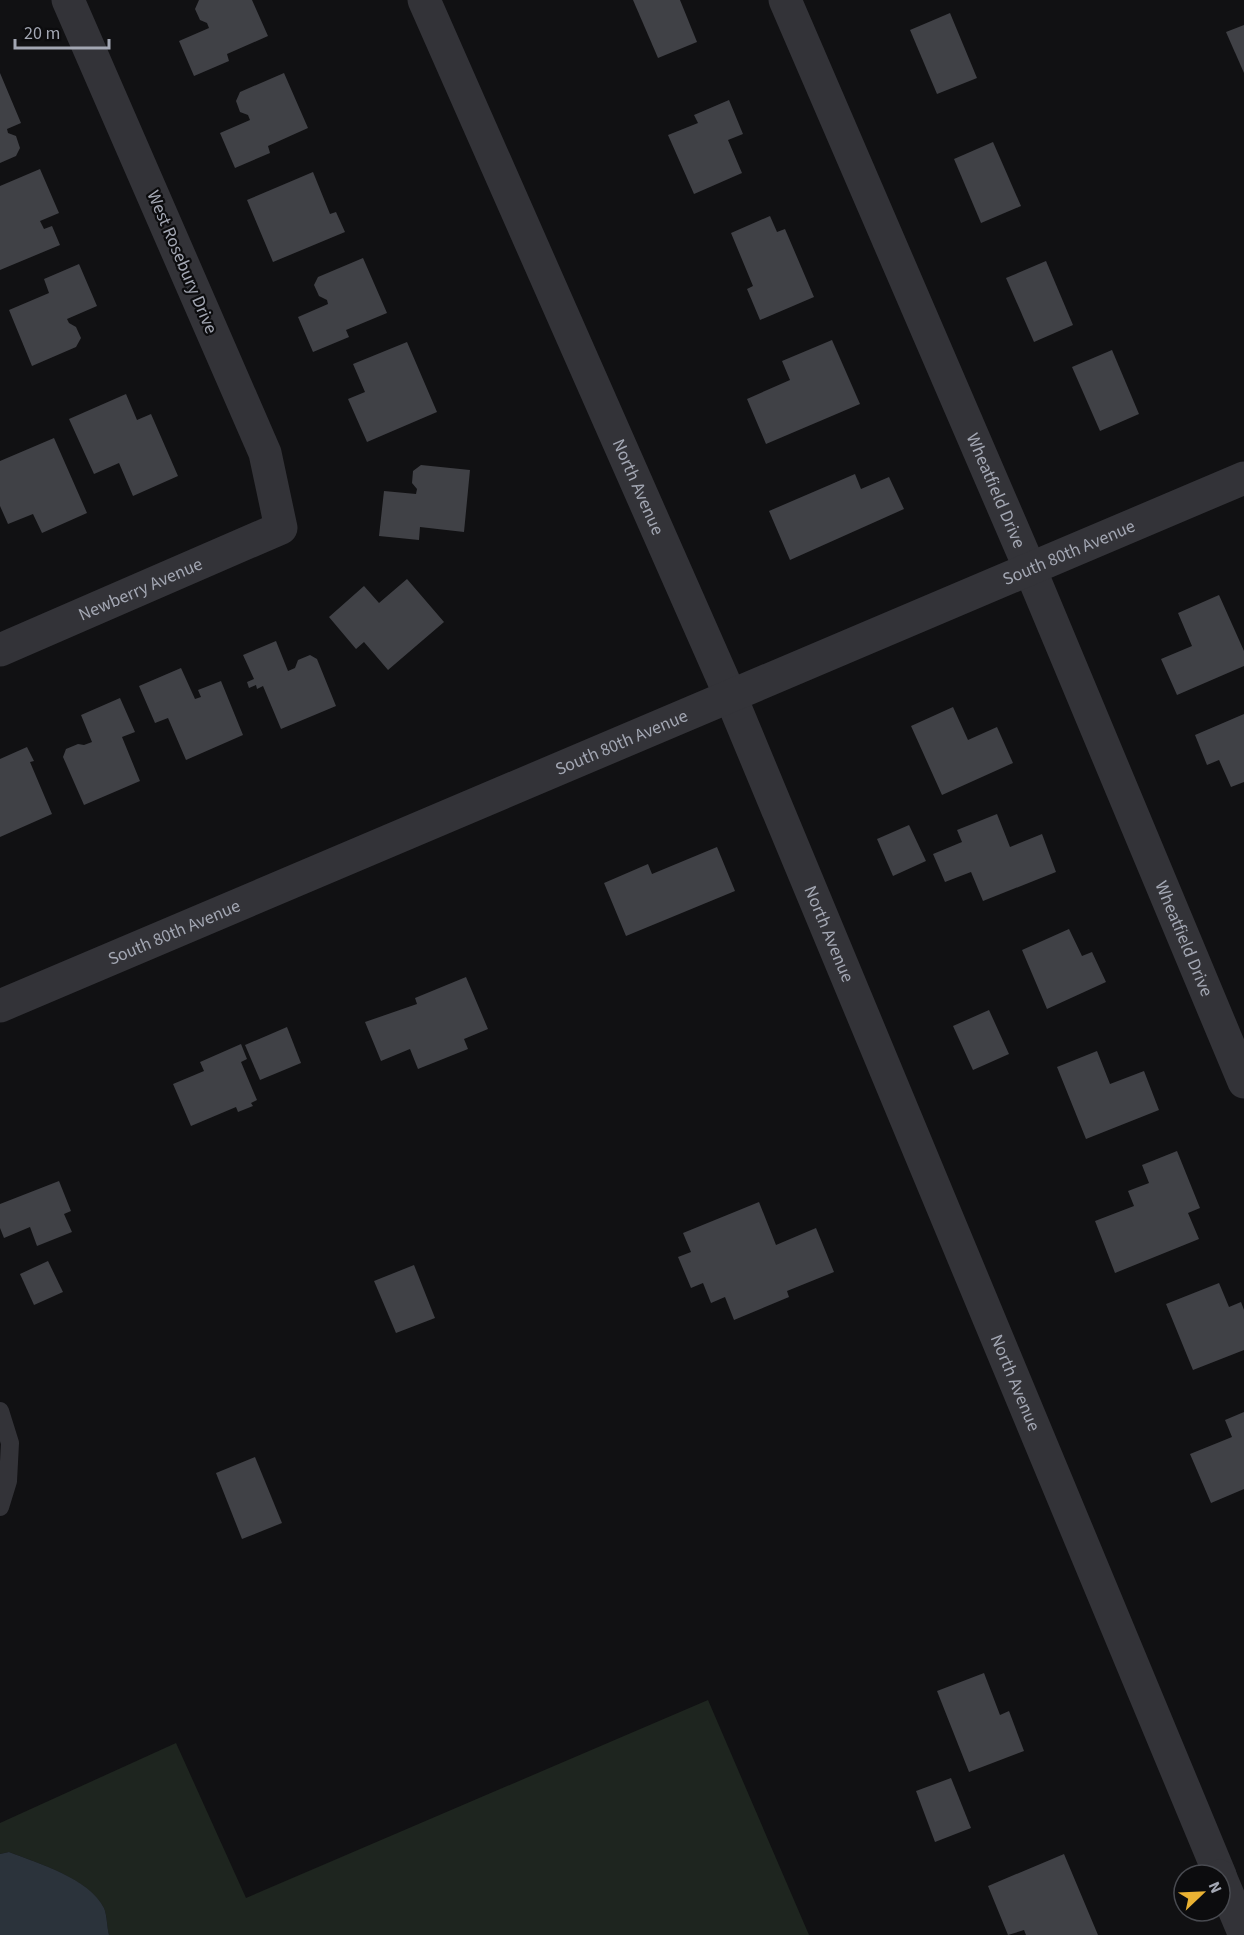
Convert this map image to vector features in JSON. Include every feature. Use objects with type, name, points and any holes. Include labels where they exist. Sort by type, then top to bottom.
[{"type":"street","name":"West Rosebury Drive","points":[[68,0],[264,453],[281,528]]},
{"type":"street","name":"North Avenue","points":[[424,0],[730,695],[1215,1863]]},
{"type":"street","name":"Wheatfield Drive","points":[[785,0],[1030,569],[1244,1082]]},
{"type":"street","name":"South 80th Avenue","points":[[0,1006],[1244,478]]},
{"type":"street","name":"Newberry Avenue","points":[[0,650],[281,528]]},
{"type":"street","name":"North Avenue","points":[[1232,1904],[1244,1933]]},
{"type":"lane","points":[[0,1412],[10,1443],[8,1482],[0,1507]]},
{"type":"shaded area","points":[[708,1700],[809,1935],[109,1935],[104,1908],[87,1888],[62,1873],[9,1852],[0,1854],[0,1823],[176,1743],[246,1898]]},
{"type":"shaded area","points":[[9,1852],[62,1873],[87,1888],[104,1908],[109,1935],[0,1935],[0,1854]]},
{"type":"building","points":[[199,0],[252,0],[268,36],[227,54],[229,61],[194,76],[179,41],[209,28],[207,23],[200,20],[195,9]]},
{"type":"building","points":[[633,0],[680,0],[697,42],[658,58]]},
{"type":"building","points":[[950,13],[977,78],[937,94],[910,30]]},
{"type":"building","points":[[1244,25],[1244,73],[1226,32]]},
{"type":"building","points":[[0,73],[21,123],[7,129],[8,133],[16,136],[20,148],[16,156],[0,163]]},
{"type":"building","points":[[284,73],[308,128],[268,146],[270,153],[235,168],[220,133],[250,120],[248,115],[240,112],[236,101],[240,92]]},
{"type":"building","points":[[729,100],[743,134],[728,140],[742,173],[694,194],[668,135],[698,123],[694,115]]},
{"type":"building","points":[[993,142],[1021,206],[981,223],[954,159]]},
{"type":"building","points":[[40,169],[59,213],[40,221],[44,229],[52,226],[60,245],[0,270],[0,186]]},
{"type":"building","points":[[313,172],[330,214],[336,212],[345,232],[273,262],[247,200]]},
{"type":"building","points":[[770,216],[777,232],[785,229],[814,297],[760,320],[747,289],[753,286],[731,233]]},
{"type":"building","points":[[363,258],[387,313],[346,330],[349,337],[313,352],[298,317],[328,304],[327,300],[319,296],[314,285],[318,277]]},
{"type":"building","points":[[1046,261],[1073,325],[1034,342],[1006,278]]},
{"type":"building","points":[[79,264],[97,306],[67,319],[76,327],[81,338],[76,347],[32,366],[9,310],[49,293],[44,279]]},
{"type":"building","points":[[832,340],[860,404],[766,444],[747,399],[790,380],[782,361]]},
{"type":"building","points":[[407,342],[437,412],[367,442],[348,399],[365,392],[353,364]]},
{"type":"building","points":[[1112,350],[1139,414],[1100,431],[1072,367]]},
{"type":"building","points":[[126,394],[137,420],[151,414],[178,476],[133,496],[119,463],[94,474],[69,419]]},
{"type":"building","points":[[54,438],[87,513],[42,533],[33,514],[8,524],[0,506],[0,461]]},
{"type":"building","points":[[421,465],[470,470],[464,532],[420,527],[419,540],[379,536],[384,491],[416,494],[417,489],[412,483],[413,471]]},
{"type":"building","points":[[855,474],[861,489],[889,477],[904,509],[790,560],[769,511]]},
{"type":"building","points":[[407,579],[444,622],[388,670],[364,642],[356,649],[329,617],[364,586],[379,603]]},
{"type":"building","points":[[1219,595],[1244,651],[1244,666],[1177,695],[1161,659],[1192,646],[1178,613]]},
{"type":"building","points":[[276,641],[288,671],[295,668],[298,660],[310,655],[317,659],[336,706],[281,729],[263,686],[257,689],[256,685],[249,688],[247,682],[254,679],[243,655]]},
{"type":"building","points":[[181,668],[195,699],[201,697],[198,690],[221,681],[243,735],[186,760],[168,718],[155,723],[139,686]]},
{"type":"building","points":[[120,698],[135,732],[122,737],[140,781],[84,805],[63,757],[66,749],[92,742],[81,715]]},
{"type":"building","points":[[953,707],[968,740],[997,727],[1013,763],[942,795],[911,726]]},
{"type":"building","points":[[1244,714],[1244,782],[1231,787],[1219,760],[1207,765],[1195,735]]},
{"type":"building","points":[[27,747],[34,761],[30,762],[52,814],[0,837],[0,759]]},
{"type":"building","points":[[997,814],[1010,847],[1042,834],[1056,872],[983,901],[971,872],[945,882],[933,854],[962,842],[957,830]]},
{"type":"building","points":[[909,825],[926,861],[893,876],[877,839]]},
{"type":"building","points":[[717,847],[735,891],[626,936],[604,883],[648,864],[652,874]]},
{"type":"building","points":[[1069,929],[1082,956],[1092,952],[1106,982],[1047,1009],[1022,950]]},
{"type":"building","points":[[466,977],[488,1029],[464,1039],[468,1049],[418,1069],[410,1049],[381,1061],[365,1022],[417,1004],[415,998]]},
{"type":"building","points":[[989,1010],[1009,1054],[973,1070],[953,1026]]},
{"type":"building","points":[[287,1027],[301,1063],[260,1080],[245,1045]]},
{"type":"building","points":[[241,1044],[247,1059],[241,1062],[257,1100],[251,1103],[253,1106],[238,1112],[236,1107],[191,1126],[173,1084],[204,1071],[200,1062]]},
{"type":"building","points":[[1097,1051],[1110,1084],[1144,1071],[1159,1110],[1086,1139],[1057,1067]]},
{"type":"building","points":[[1177,1151],[1200,1208],[1188,1213],[1199,1239],[1115,1273],[1095,1221],[1134,1206],[1128,1191],[1149,1183],[1142,1165]]},
{"type":"building","points":[[59,1181],[71,1211],[64,1214],[72,1232],[37,1246],[30,1227],[4,1238],[0,1228],[0,1204]]},
{"type":"building","points":[[759,1202],[776,1245],[816,1228],[834,1272],[787,1291],[789,1297],[734,1320],[725,1297],[711,1303],[703,1283],[691,1288],[678,1257],[691,1252],[683,1233]]},
{"type":"building","points":[[48,1261],[63,1292],[34,1305],[20,1274]]},
{"type":"building","points":[[414,1265],[435,1318],[396,1333],[374,1281]]},
{"type":"building","points":[[1219,1283],[1229,1307],[1241,1302],[1244,1310],[1244,1350],[1193,1370],[1166,1304]]},
{"type":"building","points":[[1244,1412],[1244,1489],[1211,1503],[1190,1454],[1232,1437],[1225,1420]]},
{"type":"building","points":[[255,1457],[282,1523],[242,1539],[216,1473]]},
{"type":"building","points":[[984,1673],[1000,1715],[1009,1711],[1024,1751],[969,1772],[937,1691]]},
{"type":"building","points":[[951,1778],[971,1828],[935,1842],[916,1791]]},
{"type":"building","points":[[1064,1854],[1098,1935],[1026,1935],[1024,1930],[1008,1935],[988,1886]]}]
